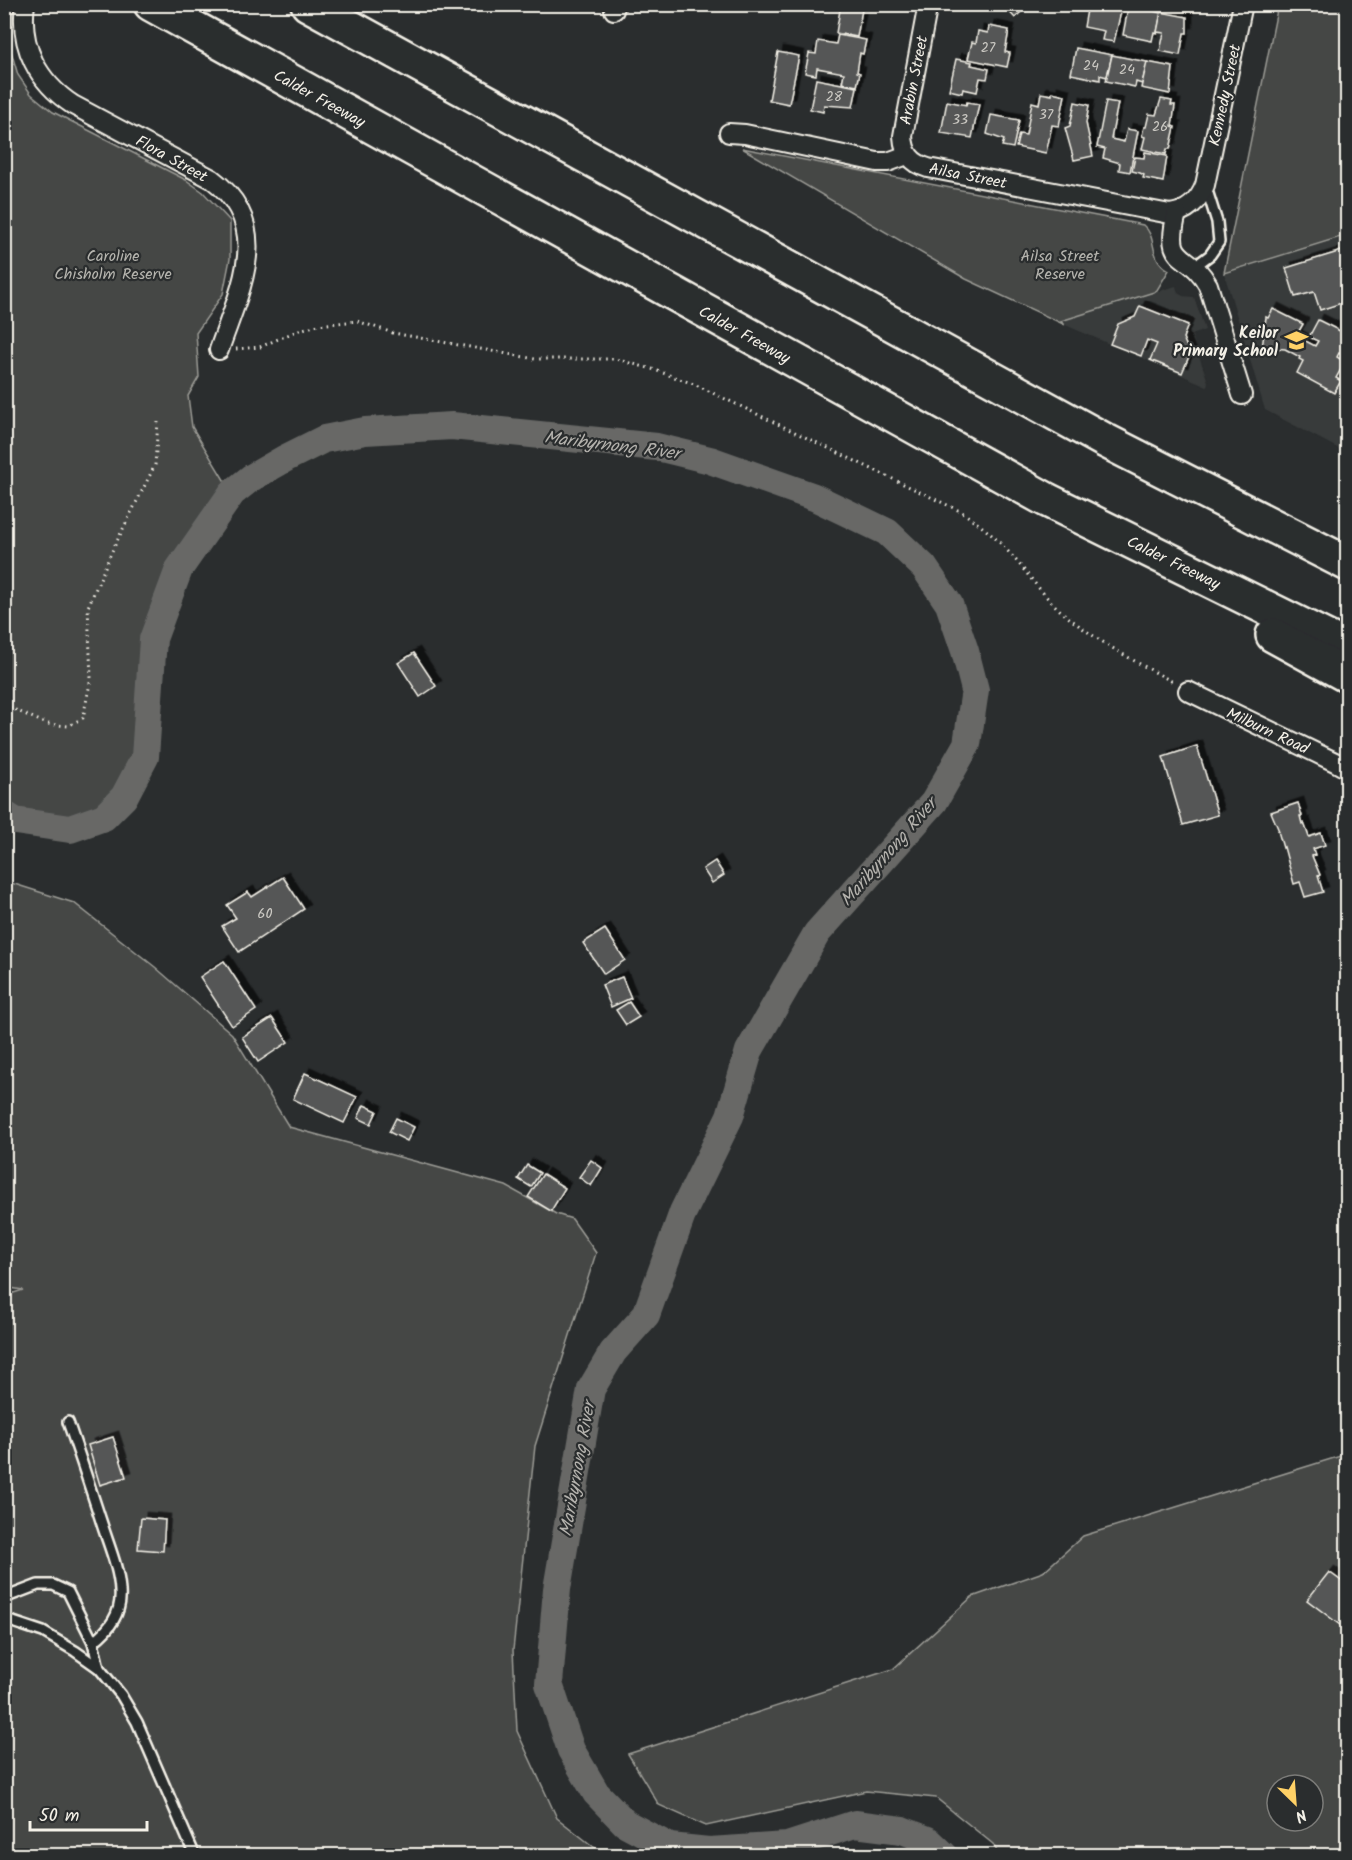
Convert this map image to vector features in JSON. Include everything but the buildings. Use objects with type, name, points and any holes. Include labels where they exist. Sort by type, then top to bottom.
[{"type":"highway","name":"Calder Freeway","points":[[151,4],[1047,500],[1347,648]]},
{"type":"highway","points":[[308,4],[1096,435],[1347,564]]},
{"type":"highway","points":[[1047,500],[1221,607],[1347,676]]},
{"type":"street","name":"Flora Street","points":[[25,4],[24,27],[28,51],[38,72],[57,95],[212,179],[236,204],[245,227],[248,252],[244,277],[219,350]]},
{"type":"street","name":"Arabin Street","points":[[907,155],[903,136],[928,4]]},
{"type":"street","name":"Kennedy Street","points":[[1177,213],[1194,203],[1205,185],[1243,4]]},
{"type":"street","name":"Ailsa Street","points":[[729,133],[745,134],[877,162],[888,162],[907,155],[915,163],[928,168],[1154,211],[1177,213]]},
{"type":"street","points":[[1177,213],[1172,234],[1173,247],[1181,257],[1201,273],[1208,285],[1242,395]]},
{"type":"street","name":"Milburn Road","points":[[1188,691],[1347,769]]},
{"type":"lane","name":"Kennedy Street","points":[[1194,267],[1210,255],[1219,242],[1217,222],[1205,185]]},
{"type":"lane","points":[[68,1422],[113,1558],[120,1592],[119,1608],[113,1622],[105,1633],[93,1642]]},
{"type":"lane","points":[[4,1598],[45,1584],[62,1588],[68,1592],[93,1642],[99,1668]]},
{"type":"lane","points":[[4,1619],[43,1632],[75,1650],[99,1668],[121,1695],[137,1722],[195,1856]]},
{"type":"path","points":[[219,350],[260,347],[299,330],[318,325],[357,321],[393,333],[535,358],[615,359],[652,369],[694,384],[962,512],[1002,544],[1043,592],[1074,622],[1107,645],[1188,691]]},
{"type":"path","points":[[4,705],[47,724],[68,726],[83,718],[91,678],[88,608],[111,553],[155,465],[158,422]]},
{"type":"shaded area","name":"Keilor Primary School","points":[[1347,235],[1347,453],[1265,410],[1224,273]]},
{"type":"shaded area","points":[[1176,286],[1178,293],[1194,297],[1205,330],[1192,335],[1208,382],[1207,386],[1063,324],[1061,321]]},
{"type":"green space","name":"Caroline Chisholm Reserve","points":[[4,5],[12,5],[11,51],[18,75],[31,94],[53,112],[186,180],[203,192],[230,221],[230,259],[223,294],[196,333],[199,377],[188,396],[192,427],[232,493],[179,569],[153,639],[145,757],[124,797],[104,817],[70,829],[15,821],[5,814]]},
{"type":"green space","points":[[1278,5],[1347,5],[1347,235],[1224,273]]},
{"type":"green space","name":"Ailsa Street Reserve","points":[[742,148],[1143,225],[1151,236],[1158,260],[1169,270],[1154,292],[1061,321],[1063,324],[966,279]]},
{"type":"green space","points":[[5,881],[74,903],[155,967],[232,1034],[289,1127],[506,1186],[556,1214],[572,1219],[596,1253],[535,1446],[513,1650],[517,1731],[557,1818],[604,1855],[5,1856],[4,1296],[23,1290],[4,1287]]},
{"type":"green space","points":[[1347,1454],[1347,1855],[999,1855],[993,1844],[936,1798],[866,1791],[706,1826],[659,1805],[628,1754],[893,1669],[972,1597],[1043,1572],[1083,1536]]},
{"type":"waterway","name":"Maribyrnong River","points":[[4,814],[15,821],[70,829],[104,817],[124,797],[145,757],[153,639],[179,569],[232,493],[251,478],[324,439],[365,431],[452,426],[657,447],[710,460],[814,497],[887,532],[924,567],[949,604],[975,690],[967,744],[934,802],[817,933],[749,1051],[730,1116],[683,1212],[646,1315],[613,1352],[591,1389],[557,1589],[549,1684],[571,1750],[596,1793],[625,1823],[670,1847],[709,1851],[787,1846],[855,1824],[902,1830],[928,1840],[945,1856]]},
{"type":"place","name":"Keilor Primary School","points":[[1296,341]]}]
